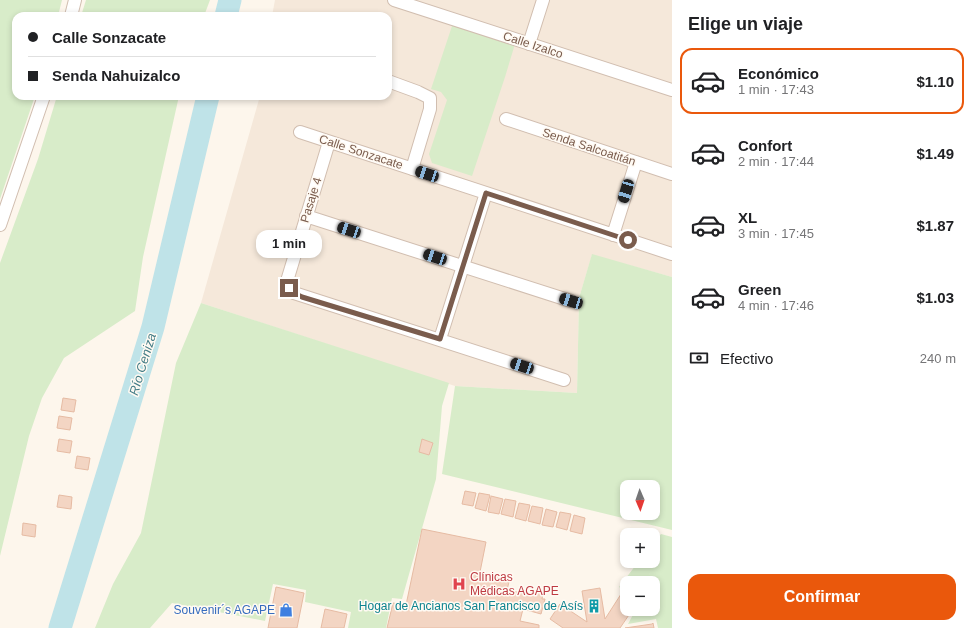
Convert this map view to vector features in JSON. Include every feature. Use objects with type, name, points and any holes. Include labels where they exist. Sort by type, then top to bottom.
[{"type":"street","points":[[72,12],[75,0]]},
{"type":"street","name":"Calle Izalco","points":[[394,0],[418,4],[529,44],[672,90]]},
{"type":"street","points":[[529,44],[543,0]]},
{"type":"street","points":[[392,82],[430,98],[430,109],[412,169]]},
{"type":"street","points":[[0,225],[43,100]]},
{"type":"street","name":"Senda Salcoatitán","points":[[506,119],[672,174]]},
{"type":"street","name":"Calle Sonzacate","points":[[300,132],[672,254]]},
{"type":"street","name":"Pasaje 4","points":[[329,142],[287,281],[289,288],[294,293],[302,297],[440,339]]},
{"type":"street","points":[[613,235],[636,162]]},
{"type":"street","points":[[486,193],[440,339],[564,380]]},
{"type":"street","points":[[306,216],[571,301]]},
{"type":"shaded area","points":[[275,0],[672,0],[672,277],[592,255],[579,298],[577,393],[455,386],[201,303],[259,100],[392,100],[392,12],[273,12]]},
{"type":"green space","points":[[0,0],[62,0],[59,12],[12,12],[12,100],[34,100],[0,199]]},
{"type":"green space","points":[[86,0],[210,0],[206,12],[82,12]]},
{"type":"green space","points":[[453,23],[515,44],[472,176],[432,163],[429,154],[447,100],[441,92],[431,89]]},
{"type":"green space","points":[[56,100],[178,100],[143,257],[135,311],[64,358],[42,398],[29,436],[0,556],[0,263],[38,159]]},
{"type":"green space","points":[[592,254],[672,277],[672,530],[631,520],[660,520],[660,480],[620,480],[620,517],[442,474],[455,386],[577,393],[579,298]]},
{"type":"green space","points":[[201,303],[449,383],[442,406],[436,479],[402,599],[392,598],[386,628],[348,628],[351,612],[305,602],[306,590],[273,584],[265,621],[172,603],[150,628],[95,628],[113,584],[141,533],[176,363]]},
{"type":"green space","points":[[661,534],[672,537],[672,628],[658,628],[656,619],[628,624],[632,616],[660,616],[660,576],[627,576],[634,568],[660,568]]},
{"type":"building","points":[[63,398],[76,400],[74,412],[61,410]]},
{"type":"building","points":[[59,416],[72,418],[70,430],[57,428]]},
{"type":"building","points":[[59,439],[72,441],[70,453],[57,451]]},
{"type":"building","points":[[422,439],[433,443],[429,455],[419,452]]},
{"type":"building","points":[[77,456],[90,458],[88,470],[75,468]]},
{"type":"building","points":[[465,491],[476,493],[473,506],[462,504]]},
{"type":"building","points":[[479,493],[490,495],[486,511],[475,508]]},
{"type":"building","points":[[59,495],[72,497],[71,509],[57,507]]},
{"type":"building","points":[[491,496],[503,499],[499,514],[488,512]]},
{"type":"building","points":[[505,499],[516,501],[513,517],[501,514]]},
{"type":"building","points":[[519,503],[530,505],[526,521],[515,518]]},
{"type":"building","points":[[532,506],[543,508],[540,524],[528,521]]},
{"type":"building","points":[[546,509],[557,512],[553,527],[542,525]]},
{"type":"building","points":[[560,512],[571,514],[567,530],[556,527]]},
{"type":"building","points":[[574,515],[585,518],[582,534],[570,531]]},
{"type":"building","points":[[23,523],[36,525],[35,537],[22,535]]},
{"type":"building","name":"Clínicas Médicas AGAPE","points":[[422,529],[486,542],[480,572],[510,578],[507,590],[530,595],[532,590],[543,593],[542,599],[545,599],[541,614],[523,609],[520,621],[539,625],[539,628],[387,628],[393,603],[406,605]]},
{"type":"building","name":"Souvenir´s AGAPE","points":[[276,587],[304,593],[297,628],[268,628]]},
{"type":"building","name":"Hogar de Ancianos San Francisco de Asís","points":[[600,588],[605,619],[620,596],[620,616],[628,616],[620,628],[563,628],[550,619],[560,604],[587,622],[582,591]]},
{"type":"building","points":[[325,609],[347,614],[344,628],[321,628]]},
{"type":"building","points":[[653,623],[654,628],[625,628],[652,624]]},
{"type":"waterway","name":"Río Ceniza","points":[[227,12],[230,0]]},
{"type":"waterway","name":"Río Ceniza","points":[[60,628],[153,327],[207,100]]},
{"type":"place","name":"Clínicas Médicas AGAPE","points":[[459,584]]},
{"type":"place","name":"Hogar de Ancianos San Francisco de Asís","points":[[594,606]]},
{"type":"place","name":"Souvenir´s AGAPE","points":[[286,610]]},
{"type":"route","points":[[289,288],[294,293],[302,297],[440,339],[486,193],[628,240]]}]
